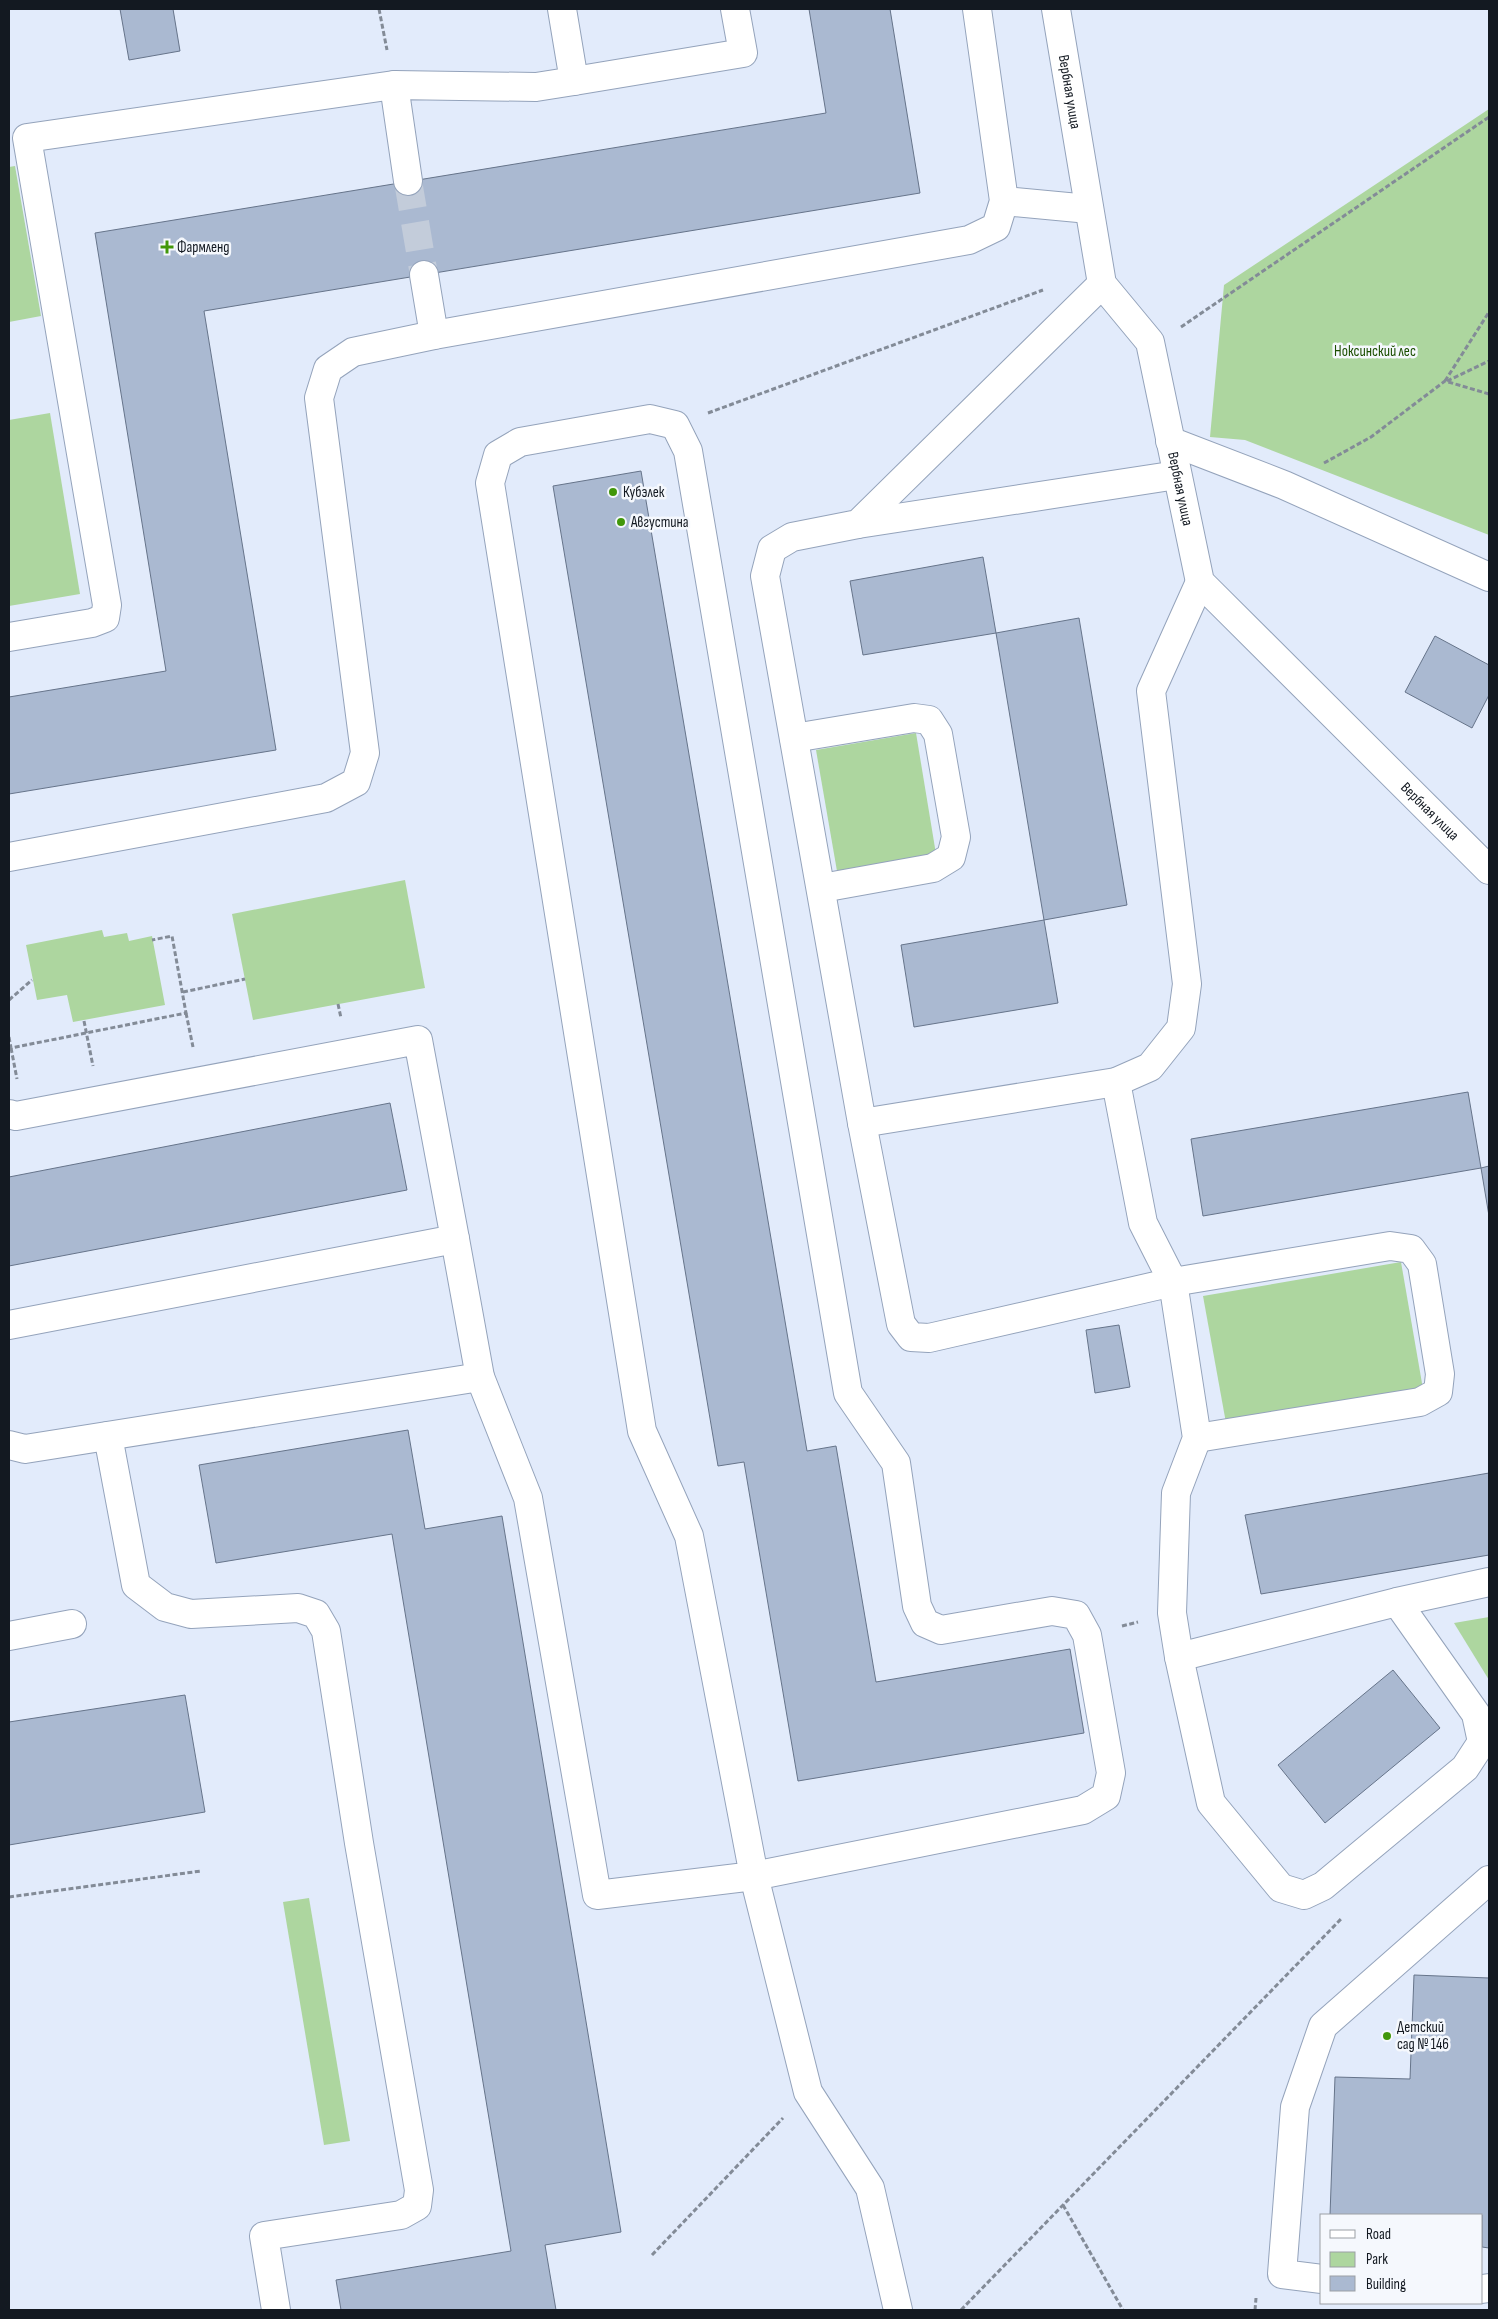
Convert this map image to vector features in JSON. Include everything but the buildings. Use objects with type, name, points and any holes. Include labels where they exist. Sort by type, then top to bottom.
[{"type":"street","points":[[562,9],[574,80]]},
{"type":"street","points":[[9,636],[92,623],[105,618],[107,605],[18,139],[394,85],[536,87],[742,53],[735,9]]},
{"type":"street","points":[[9,857],[326,798],[356,782],[364,752],[319,398],[328,369],[353,352],[434,335],[969,240],[996,227],[1004,202],[977,9]]},
{"type":"street","name":"Вербная улица","points":[[1056,9],[1102,284],[1150,342],[1200,582],[1489,870]]},
{"type":"street","points":[[394,85],[408,182]]},
{"type":"street","points":[[1004,202],[1090,209]]},
{"type":"street","points":[[424,275],[434,335]]},
{"type":"street","points":[[858,524],[1102,284]]},
{"type":"street","points":[[9,1114],[16,1116],[418,1040],[480,1377],[528,1498],[597,1895],[754,1876],[1082,1810],[1106,1796],[1111,1773],[1087,1635],[1076,1615],[1052,1611],[941,1630],[925,1623],[917,1606],[896,1463],[848,1393],[688,451],[675,425],[650,419],[520,442],[498,455],[490,483],[642,1431],[689,1536],[754,1876],[808,2092],[870,2188],[898,2310]]},
{"type":"street","points":[[1170,440],[1284,485],[1489,577]]},
{"type":"street","points":[[1177,475],[858,524],[792,537],[772,549],[765,576],[822,888],[862,1123],[901,1324],[911,1337],[929,1338],[1174,1282],[1390,1246],[1411,1249],[1422,1264],[1440,1374],[1438,1392],[1420,1402],[1197,1438]]},
{"type":"street","points":[[862,1123],[1116,1082],[1150,1067],[1180,1028],[1187,984],[1151,691],[1200,582]]},
{"type":"street","points":[[794,738],[914,718],[929,720],[938,734],[956,838],[951,857],[933,868],[822,888]]},
{"type":"street","points":[[1116,1082],[1143,1223],[1174,1282],[1197,1438],[1176,1493],[1172,1613],[1178,1657],[1210,1803],[1281,1888],[1304,1895],[1324,1886],[1465,1768],[1482,1742],[1476,1714],[1397,1602]]},
{"type":"street","points":[[9,1325],[455,1239]]},
{"type":"street","points":[[9,1444],[25,1449],[480,1377]]},
{"type":"street","points":[[108,1436],[136,1585],[166,1607],[191,1614],[298,1608],[316,1614],[326,1631],[359,1843],[418,2190],[416,2206],[401,2216],[264,2236],[276,2310]]},
{"type":"street","points":[[1178,1657],[1397,1602],[1489,1582]]},
{"type":"street","points":[[9,1636],[72,1624]]},
{"type":"street","points":[[1320,2279],[1282,2274],[1295,2107],[1323,2026],[1489,1880]]},
{"type":"path","points":[[379,9],[394,85]]},
{"type":"path","points":[[1181,328],[1489,117]]},
{"type":"path","points":[[675,425],[1045,290]]},
{"type":"path","points":[[1445,382],[1489,312]]},
{"type":"path","points":[[1284,485],[1371,437],[1445,382],[1489,361]]},
{"type":"path","points":[[1445,382],[1489,394]]},
{"type":"path","points":[[152,940],[172,936],[194,1051]]},
{"type":"path","points":[[9,1000],[32,980]]},
{"type":"path","points":[[183,992],[245,980]]},
{"type":"path","points":[[11,1048],[186,1013]]},
{"type":"path","points":[[84,1020],[94,1071]]},
{"type":"path","points":[[9,1036],[18,1086]]},
{"type":"path","points":[[1087,1635],[1172,1613]]},
{"type":"path","points":[[9,1897],[201,1871]]},
{"type":"path","points":[[961,2310],[1345,1914]]},
{"type":"path","points":[[652,2256],[808,2092]]},
{"type":"path","points":[[1063,2205],[1123,2310]]},
{"type":"green space","name":"Ноксинский лес","points":[[1489,109],[1489,535],[1245,440],[1210,437],[1224,285]]},
{"type":"green space","points":[[15,166],[41,316],[9,322],[9,167]]},
{"type":"green space","points":[[50,413],[80,594],[9,606],[9,420]]},
{"type":"green space","points":[[916,733],[936,854],[837,871],[816,750]]},
{"type":"green space","points":[[405,880],[425,988],[253,1020],[232,914]]},
{"type":"green space","points":[[102,930],[104,937],[127,933],[129,941],[152,936],[165,1005],[73,1022],[67,995],[37,1000],[26,945]]},
{"type":"green space","points":[[1401,1262],[1423,1389],[1226,1423],[1203,1296]]},
{"type":"green space","points":[[1489,1617],[1489,1680],[1454,1623]]},
{"type":"green space","points":[[309,1898],[350,2141],[324,2145],[283,1902]]},
{"type":"tunnel","points":[[408,181],[424,275]]},
{"type":"place","name":"Фармленд","points":[[167,247]]},
{"type":"place","name":"Кубэлек","points":[[613,492]]},
{"type":"place","name":"Августина","points":[[621,522]]},
{"type":"place","name":"Детский сад № 146","points":[[1387,2036]]}]
